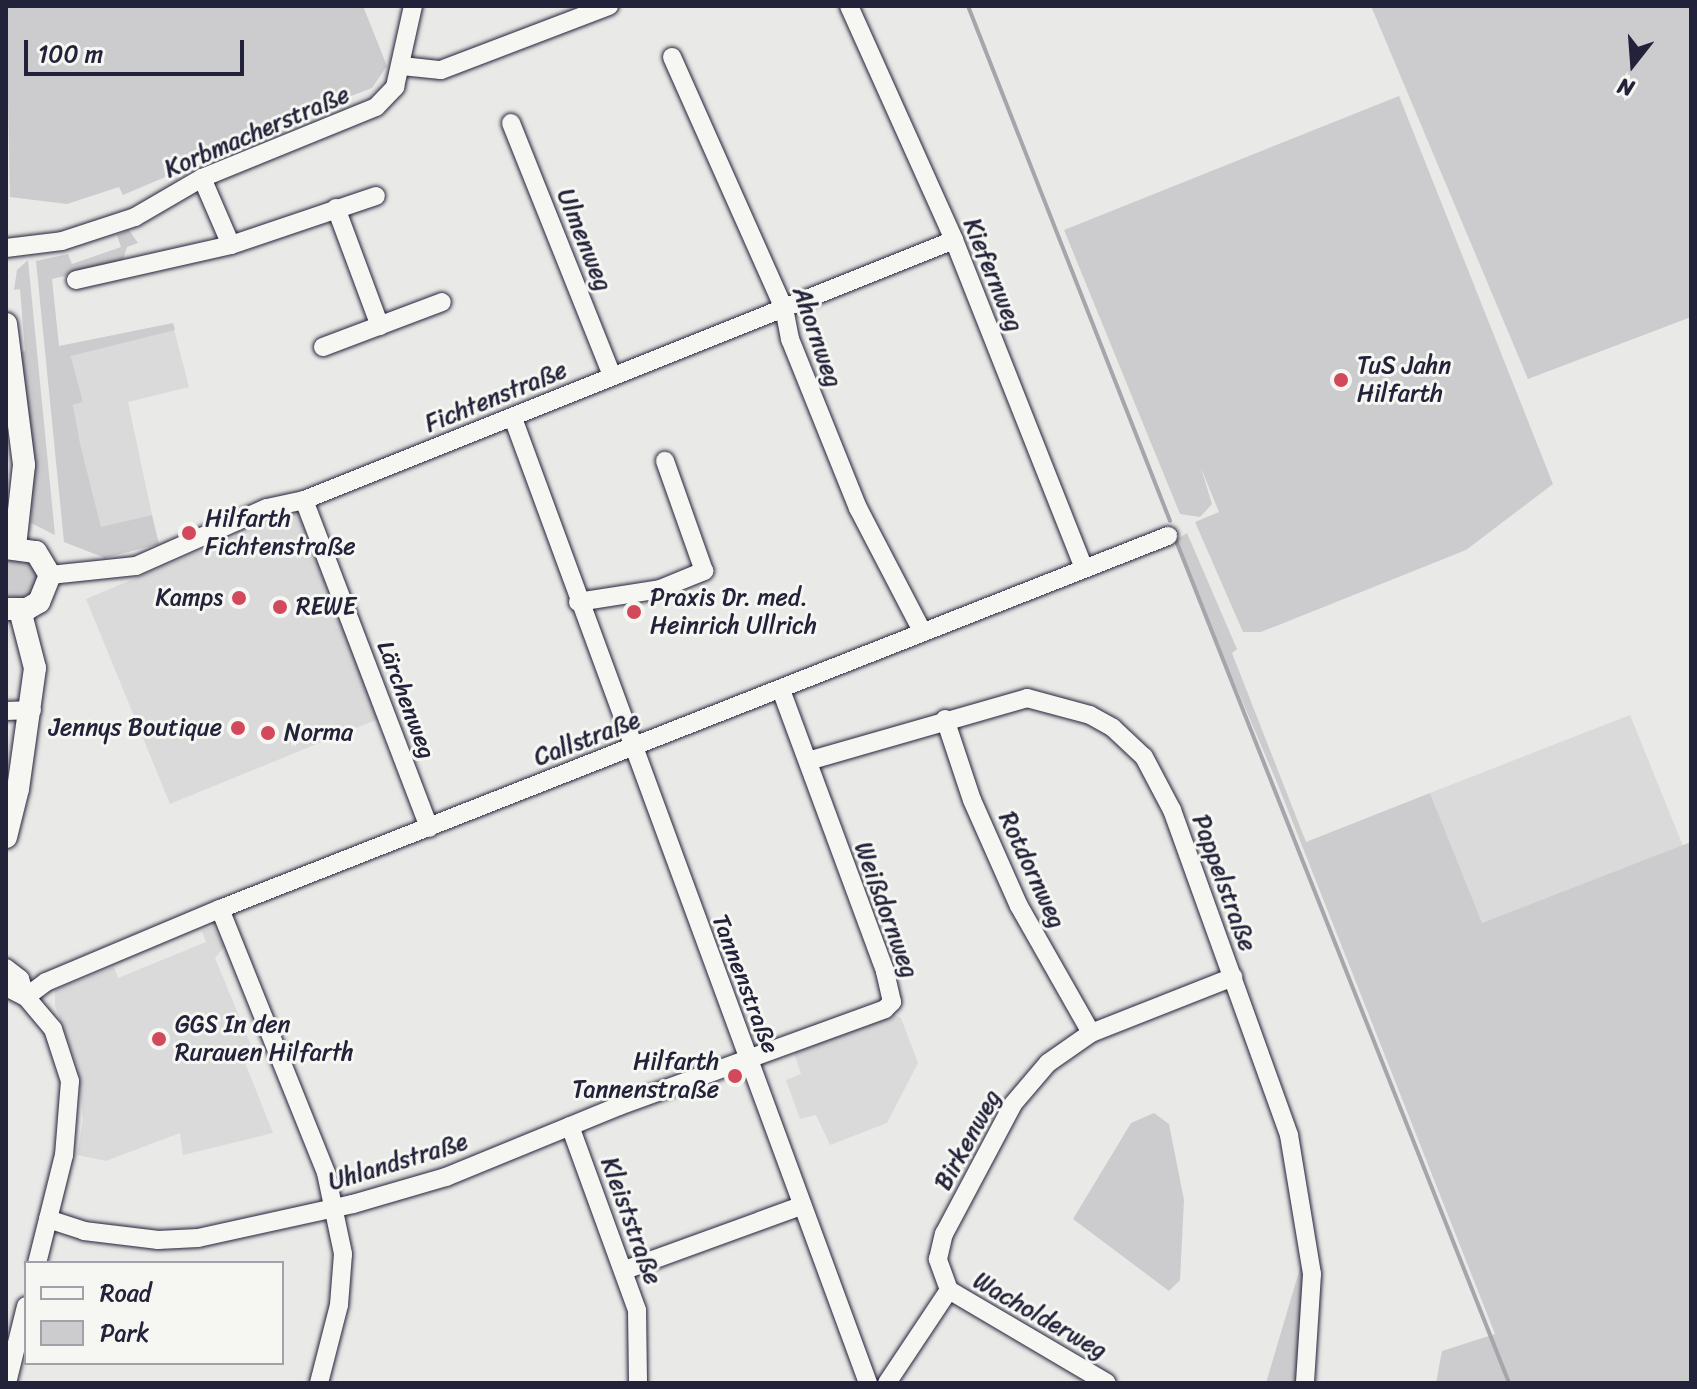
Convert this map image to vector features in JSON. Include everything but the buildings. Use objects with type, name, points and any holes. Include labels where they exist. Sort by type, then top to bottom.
[{"type":"main road","points":[[6,324],[24,465],[11,547],[36,552],[50,575],[43,597],[13,609],[35,668],[32,710],[6,837]]},
{"type":"street","name":"Korbmacherstraße","points":[[6,248],[62,241],[135,217],[202,178],[376,107],[390,97],[402,66],[413,6]]},
{"type":"street","points":[[402,66],[441,70],[609,6]]},
{"type":"street","name":"Kiefernweg","points":[[849,6],[954,240],[1083,566]]},
{"type":"street","name":"Ahornweg","points":[[672,57],[784,308],[790,339],[853,495],[922,631]]},
{"type":"street","name":"Ulmenweg","points":[[511,123],[612,375]]},
{"type":"street","points":[[202,178],[231,245]]},
{"type":"street","points":[[76,280],[231,245],[376,196]]},
{"type":"street","points":[[336,208],[380,326]]},
{"type":"street","name":"Fichtenstraße","points":[[50,575],[136,566],[267,508],[304,500],[954,240]]},
{"type":"street","points":[[323,347],[442,302]]},
{"type":"street","name":"Tannenstraße","points":[[513,418],[631,747],[868,1383]]},
{"type":"street","points":[[578,602],[660,589],[704,571],[665,461]]},
{"type":"street","name":"Lärchenweg","points":[[304,500],[429,828]]},
{"type":"street","name":"Callstraße","points":[[26,997],[46,982],[220,909],[781,690],[922,631],[1069,578],[1083,566],[1168,536]]},
{"type":"street","name":"Weißdornweg","points":[[749,1061],[892,1002],[781,690]]},
{"type":"street","name":"Pappelstraße","points":[[808,761],[945,719],[1027,698],[1090,715],[1129,741],[1166,796],[1289,1135],[1309,1230],[1313,1326],[1305,1383]]},
{"type":"street","points":[[6,711],[32,710]]},
{"type":"street","name":"Rotdornweg","points":[[945,719],[972,800],[1019,906],[1091,1033]]},
{"type":"street","points":[[220,909],[326,1173],[343,1254],[339,1305],[319,1383]]},
{"type":"street","points":[[6,968],[20,979],[26,997],[53,1029],[70,1081],[64,1155],[38,1261]]},
{"type":"street","name":"Birkenweg","points":[[949,1290],[938,1259],[944,1234],[1013,1104],[1048,1063],[1091,1033],[1233,977]]},
{"type":"street","points":[[6,987],[26,997]]},
{"type":"street","name":"Uhlandstraße","points":[[48,1219],[84,1231],[158,1240],[198,1238],[333,1208],[446,1177],[570,1126],[749,1061]]},
{"type":"street","name":"Kleiststraße","points":[[570,1126],[625,1270],[637,1310],[638,1383]]},
{"type":"street","points":[[625,1270],[801,1206]]},
{"type":"street","points":[[887,1383],[949,1290]]},
{"type":"street","name":"Wacholderweg","points":[[949,1290],[1107,1383]]},
{"type":"street","points":[[7,1383],[24,1314]]},
{"type":"shaded area","points":[[174,329],[189,387],[128,402],[152,515],[101,528],[79,444],[73,405],[83,402],[71,355]]},
{"type":"shaded area","points":[[298,510],[378,719],[170,804],[86,599]]},
{"type":"shaded area","points":[[1630,715],[1683,846],[1482,924],[1430,793]]},
{"type":"shaded area","name":"GGS In den Rurauen Hilfarth","points":[[213,926],[224,947],[215,958],[251,1045],[240,1050],[273,1133],[183,1155],[180,1133],[106,1161],[77,1155],[83,1120],[78,1068],[55,1006],[55,990],[114,967],[118,978],[206,942],[202,931]]},
{"type":"shaded area","points":[[891,1013],[901,1018],[918,1063],[887,1123],[830,1145],[816,1115],[800,1119],[786,1080],[801,1074],[794,1053]]},
{"type":"green space","points":[[6,6],[363,6],[387,66],[372,88],[174,164],[177,172],[123,195],[119,187],[67,204],[10,197]]},
{"type":"green space","points":[[1371,6],[1691,6],[1691,317],[1528,379]]},
{"type":"green space","name":"TuS Jahn Hilfarth","points":[[1399,96],[1553,484],[1466,550],[1261,632],[1243,632],[1195,522],[1219,512],[1201,468],[1212,504],[1200,517],[1180,514],[1064,230]]},
{"type":"green space","points":[[129,230],[138,243],[127,247],[122,263],[52,279],[59,346],[173,323],[175,330],[71,356],[83,402],[73,405],[101,527],[152,515],[159,544],[105,558],[64,542],[36,261],[68,254],[72,264],[121,247],[117,235]]},
{"type":"green space","points":[[28,260],[55,535],[31,523],[32,467],[20,352],[25,351],[20,289],[14,290],[17,270]]},
{"type":"green space","points":[[1187,533],[1237,649],[1232,653],[1306,842],[1430,793],[1482,923],[1691,842],[1691,1383],[1436,1383],[1442,1351],[1495,1334],[1278,785],[1174,541]]},
{"type":"green space","points":[[27,559],[38,574],[33,592],[21,598],[8,596],[6,561]]},
{"type":"green space","points":[[1154,1113],[1169,1124],[1184,1200],[1180,1280],[1169,1291],[1073,1219],[1131,1123]]},
{"type":"green space","points":[[1303,1258],[1307,1262],[1299,1383],[1266,1383]]},
{"type":"waterway","points":[[968,6],[1170,521]]},
{"type":"waterway","points":[[1175,538],[1509,1383]]},
{"type":"place","name":"TuS Jahn Hilfarth","points":[[1341,380]]},
{"type":"place","name":"Hilfarth Fichtenstraße","points":[[189,533]]},
{"type":"place","name":"Kamps","points":[[239,598]]},
{"type":"place","name":"REWE","points":[[280,607]]},
{"type":"place","name":"Praxis Dr. med. Heinrich Ullrich","points":[[634,612]]},
{"type":"place","name":"Jennys Boutique","points":[[238,728]]},
{"type":"place","name":"Norma","points":[[268,733]]},
{"type":"place","name":"GGS In den Rurauen Hilfarth","points":[[159,1039]]},
{"type":"place","name":"Hilfarth Tannenstraße","points":[[735,1076]]}]
